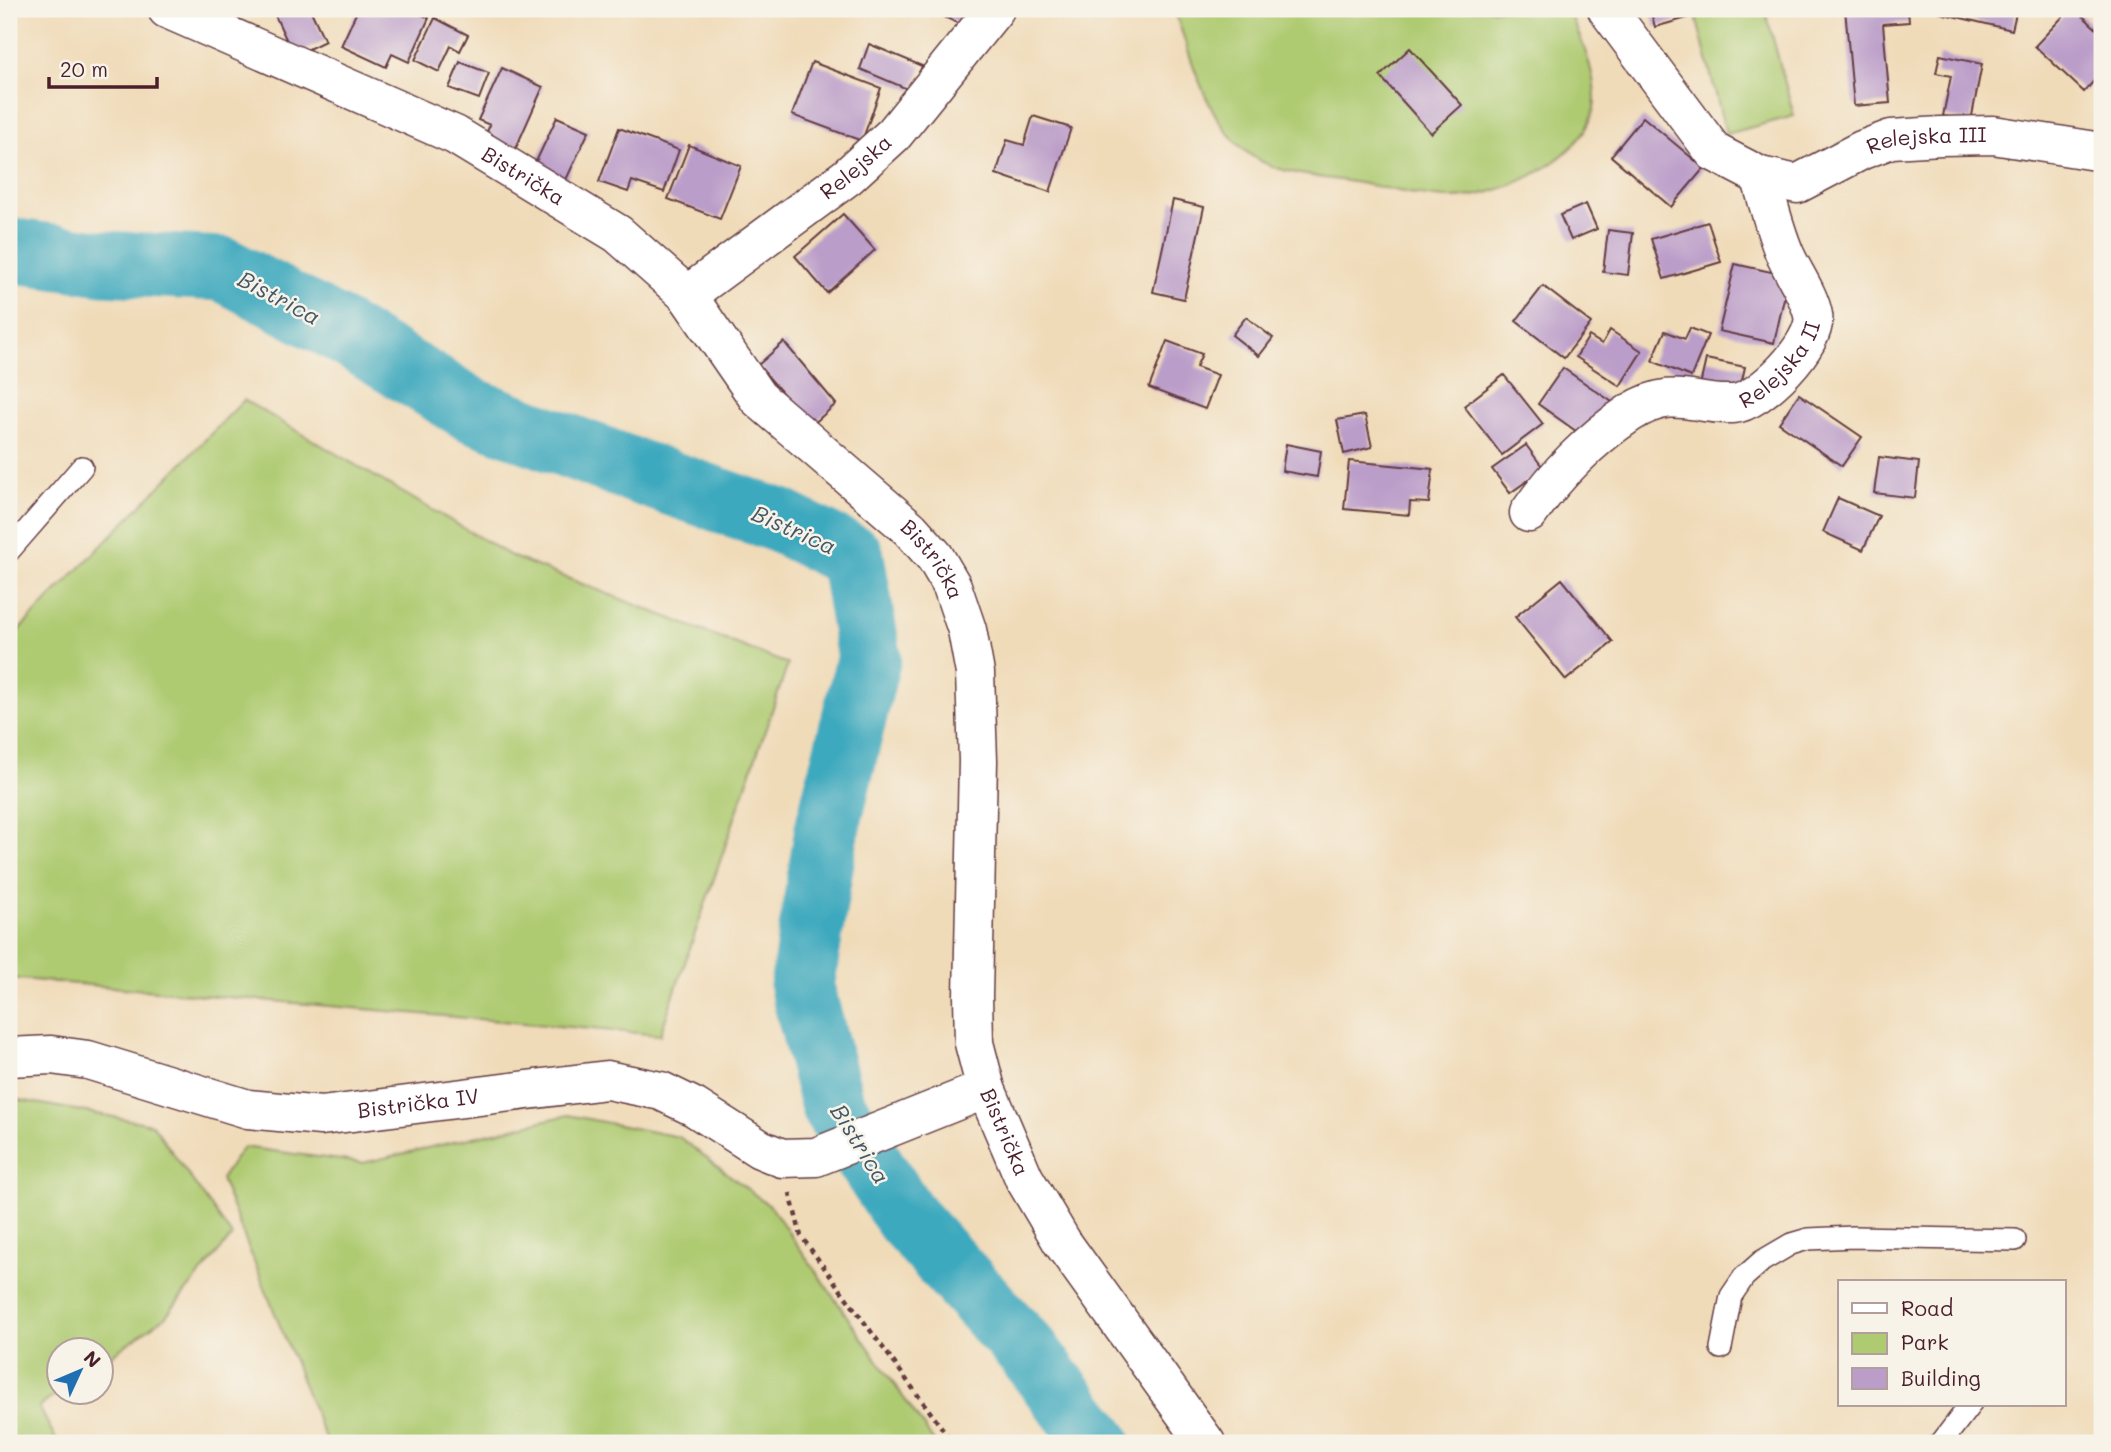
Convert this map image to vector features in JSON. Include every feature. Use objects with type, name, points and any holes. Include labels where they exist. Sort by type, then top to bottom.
[{"type":"street","name":"Bistrička","points":[[167,9],[215,18],[455,135],[618,234],[687,295],[758,398],[910,529],[935,557],[953,586],[967,630],[975,673],[978,761],[974,1043],[986,1089],[1024,1178],[1062,1242],[1206,1443]]},
{"type":"street","name":"Relejska","points":[[687,295],[847,177],[894,134],[995,9]]},
{"type":"street","points":[[1607,9],[1714,152],[1760,176]]},
{"type":"street","name":"Relejska III","points":[[1760,176],[1797,184],[1862,150],[1891,139],[1916,137],[1993,135],[2102,152]]},
{"type":"street","name":"Relejska II","points":[[1529,513],[1548,486],[1572,461],[1631,413],[1672,396],[1734,405],[1760,393],[1799,352],[1809,337],[1814,316],[1784,252],[1760,176]]},
{"type":"street","name":"Bistrička IV","points":[[9,1057],[51,1055],[88,1060],[248,1109],[321,1116],[607,1080],[661,1091],[694,1107],[760,1149],[799,1158]]},
{"type":"street","points":[[799,1158],[986,1089]]},
{"type":"lane","points":[[9,551],[82,467]]},
{"type":"lane","points":[[1721,1348],[1731,1296],[1745,1277],[1762,1261],[1791,1244],[1808,1239],[1854,1237],[2015,1240]]},
{"type":"lane","points":[[1941,1443],[1969,1406]]},
{"type":"path","points":[[799,1158],[801,1236],[953,1443]]},
{"type":"green space","points":[[1174,9],[1568,9],[1586,53],[1592,76],[1595,100],[1590,121],[1578,140],[1561,157],[1540,171],[1492,192],[1469,197],[1426,196],[1298,174],[1256,159],[1230,136],[1200,84]]},
{"type":"green space","points":[[1694,9],[1765,9],[1794,116],[1726,134]]},
{"type":"green space","points":[[244,400],[513,557],[788,664],[660,1035],[9,978],[9,661],[16,633]]},
{"type":"green space","points":[[9,1098],[152,1124],[232,1236],[165,1317],[116,1352],[116,1336],[46,1336],[46,1402],[39,1407],[58,1443],[9,1443]]},
{"type":"green space","points":[[568,1115],[679,1137],[771,1207],[935,1443],[327,1443],[221,1179],[243,1147],[363,1163]]},
{"type":"building","points":[[272,9],[310,9],[325,41],[294,56]]},
{"type":"building","points":[[358,9],[410,9],[429,18],[409,62],[392,54],[386,67],[341,46]]},
{"type":"building","points":[[926,9],[975,9],[967,27]]},
{"type":"building","points":[[1650,9],[1685,9],[1687,18],[1655,27]]},
{"type":"building","points":[[1845,9],[1908,9],[1909,22],[1883,24],[1890,103],[1854,106]]},
{"type":"building","points":[[1941,9],[2017,9],[2012,30],[1940,13]]},
{"type":"building","points":[[2070,9],[2075,9],[2102,34],[2102,72],[2084,92],[2035,46]]},
{"type":"building","points":[[435,18],[468,35],[460,51],[451,46],[439,72],[415,60]]},
{"type":"building","points":[[869,44],[922,66],[912,91],[860,69]]},
{"type":"building","points":[[1410,48],[1462,105],[1431,133],[1380,76]]},
{"type":"building","points":[[1940,55],[1982,64],[1971,121],[1943,116],[1951,76],[1936,73]]},
{"type":"building","points":[[460,62],[489,73],[479,99],[449,88]]},
{"type":"building","points":[[812,62],[881,88],[862,141],[792,115]]},
{"type":"building","points":[[502,68],[543,87],[515,150],[485,136],[490,125],[478,120]]},
{"type":"building","points":[[1033,116],[1071,128],[1050,192],[996,174],[1007,140],[1024,145]]},
{"type":"building","points":[[557,117],[589,131],[565,182],[533,168]]},
{"type":"building","points":[[1643,117],[1704,168],[1671,207],[1611,156]]},
{"type":"building","points":[[619,128],[679,150],[664,192],[632,181],[628,192],[599,182]]},
{"type":"building","points":[[689,145],[741,166],[720,219],[668,199]]},
{"type":"building","points":[[1173,200],[1204,207],[1184,299],[1153,292]]},
{"type":"building","points":[[1586,204],[1597,229],[1571,240],[1560,215]]},
{"type":"building","points":[[843,214],[875,250],[827,293],[795,256]]},
{"type":"building","points":[[1708,222],[1721,262],[1664,279],[1651,239]]},
{"type":"building","points":[[1608,230],[1633,233],[1628,275],[1603,272]]},
{"type":"building","points":[[1735,264],[1789,276],[1774,343],[1719,331]]},
{"type":"building","points":[[1543,286],[1591,323],[1564,358],[1516,321]]},
{"type":"building","points":[[1246,317],[1273,338],[1259,356],[1232,335]]},
{"type":"building","points":[[1690,328],[1708,335],[1691,377],[1652,361],[1665,331],[1685,339]]},
{"type":"building","points":[[1610,330],[1642,351],[1620,386],[1576,357],[1589,336],[1602,344]]},
{"type":"building","points":[[1167,341],[1202,354],[1196,367],[1218,375],[1205,409],[1149,388]]},
{"type":"building","points":[[784,342],[836,404],[811,426],[758,365]]},
{"type":"building","points":[[1706,359],[1745,367],[1738,398],[1699,390]]},
{"type":"building","points":[[1563,368],[1615,404],[1590,441],[1538,404]]},
{"type":"building","points":[[1504,375],[1543,424],[1502,455],[1464,406]]},
{"type":"building","points":[[1799,394],[1862,437],[1842,466],[1779,423]]},
{"type":"building","points":[[1365,415],[1372,447],[1344,454],[1337,420]]},
{"type":"building","points":[[1286,444],[1321,451],[1317,477],[1282,471]]},
{"type":"building","points":[[1526,445],[1544,469],[1510,493],[1492,469]]},
{"type":"building","points":[[1879,457],[1919,462],[1915,498],[1874,493]]},
{"type":"building","points":[[1349,461],[1433,469],[1429,503],[1410,502],[1409,515],[1344,509]]},
{"type":"building","points":[[1838,498],[1879,516],[1863,550],[1823,532]]},
{"type":"building","points":[[1562,579],[1613,642],[1566,680],[1515,617]]},
{"type":"waterway","name":"Bistrica","points":[[9,250],[103,263],[223,269],[337,329],[472,410],[780,521],[852,557],[869,657],[827,829],[802,987],[833,1106],[907,1219],[1028,1352],[1099,1443]]}]
